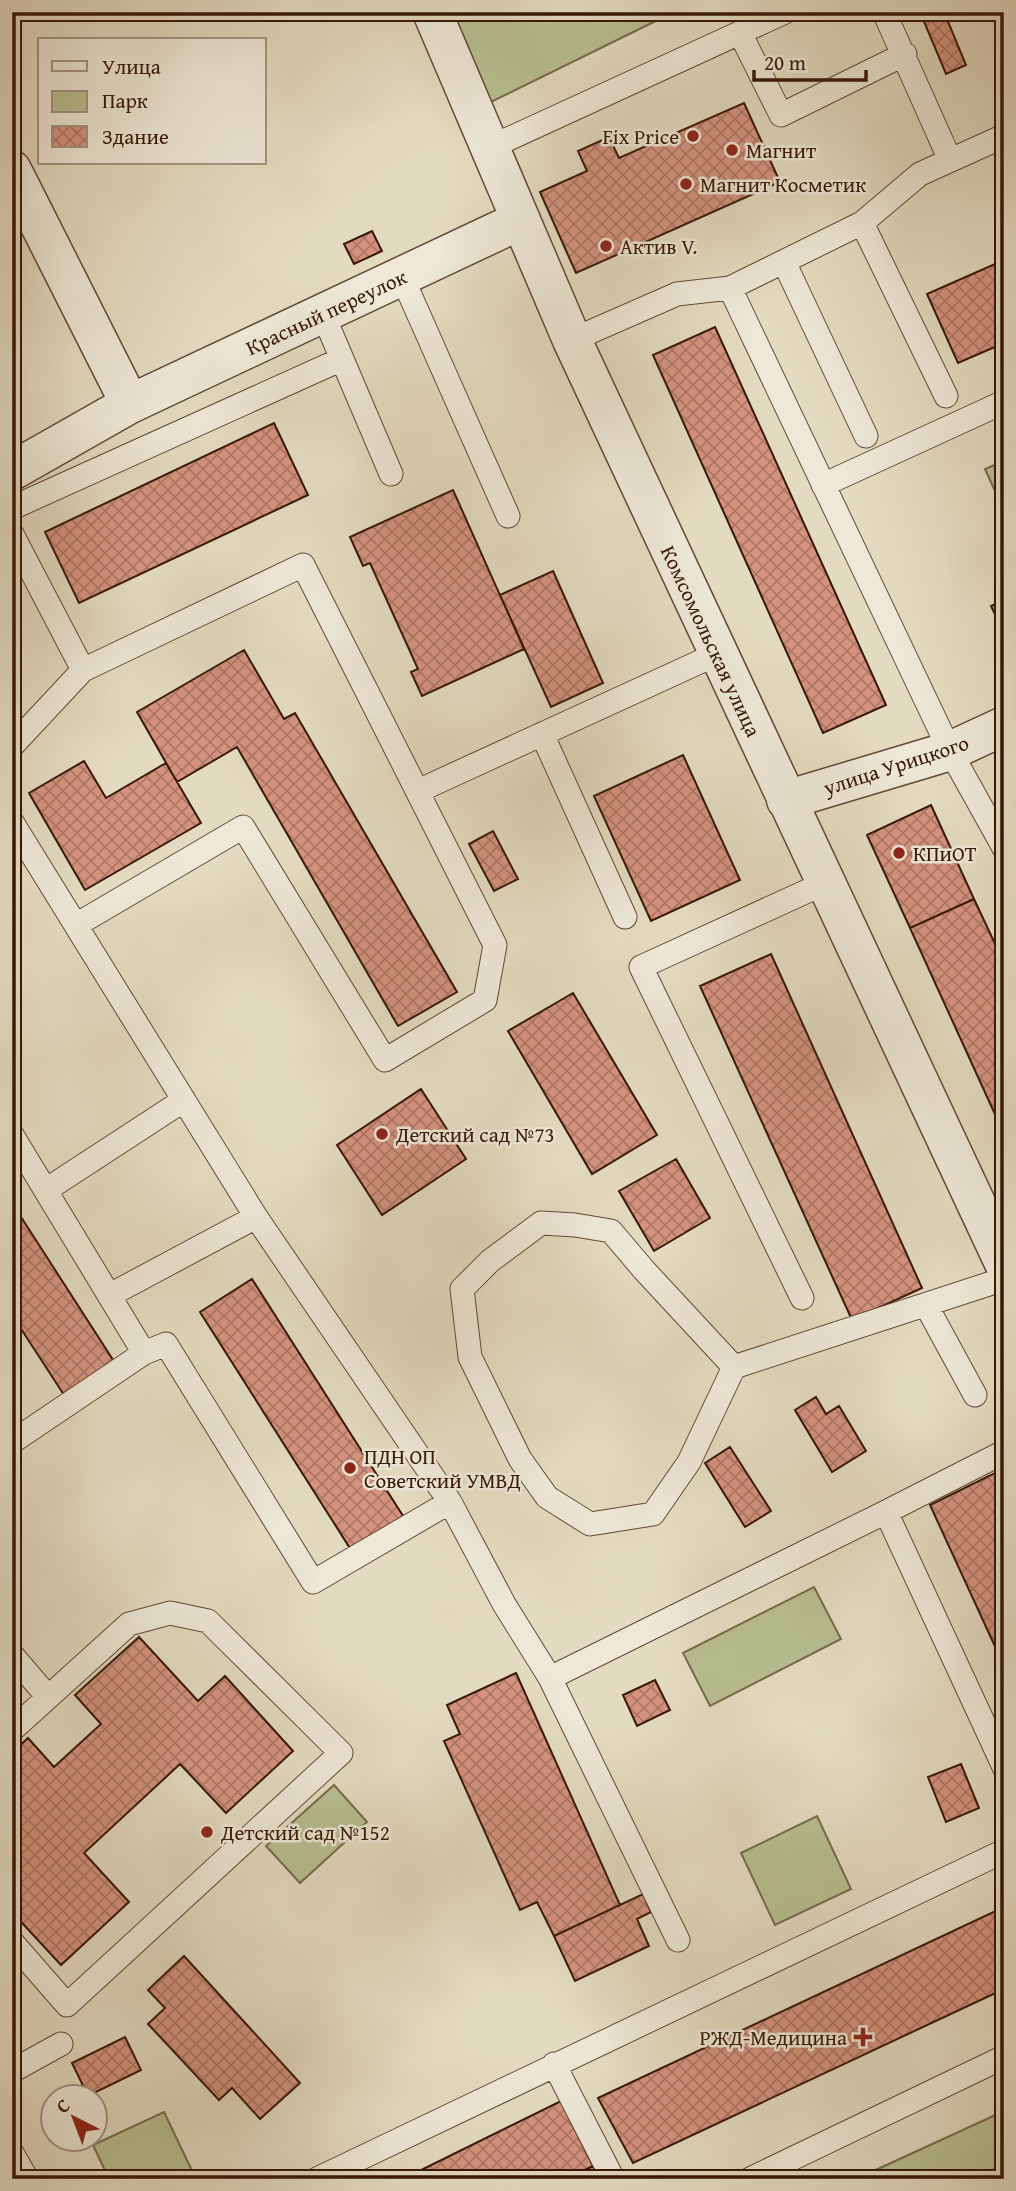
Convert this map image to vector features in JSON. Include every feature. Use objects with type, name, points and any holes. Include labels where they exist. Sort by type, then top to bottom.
[{"type":"street","name":"Комсомольская улица","points":[[432,12],[572,340],[1004,1263]]},
{"type":"street","points":[[12,170],[22,215],[130,404]]},
{"type":"street","name":"Красный переулок","points":[[12,471],[130,404],[521,220]]},
{"type":"street","name":"улица Урицкого","points":[[786,800],[950,751],[1004,726]]},
{"type":"lane","points":[[491,147],[785,12]]},
{"type":"lane","points":[[884,12],[950,160]]},
{"type":"lane","points":[[740,33],[781,114],[905,54]]},
{"type":"lane","points":[[572,340],[677,294],[730,288],[862,223],[920,174],[1004,136]]},
{"type":"lane","points":[[862,223],[946,396]]},
{"type":"lane","points":[[784,262],[866,436]]},
{"type":"lane","points":[[402,278],[508,516]]},
{"type":"lane","points":[[730,288],[950,751],[1004,848]]},
{"type":"lane","points":[[322,312],[391,474]]},
{"type":"lane","points":[[12,508],[342,359]]},
{"type":"lane","points":[[823,485],[1004,402]]},
{"type":"lane","points":[[12,534],[83,670]]},
{"type":"lane","points":[[12,746],[83,670],[303,565],[495,945],[485,1000],[384,1060],[243,827],[76,925]]},
{"type":"lane","points":[[418,791],[717,654]]},
{"type":"lane","points":[[542,734],[625,917]]},
{"type":"lane","points":[[12,822],[256,1217],[450,1502],[504,1604],[550,1678],[678,1940]]},
{"type":"lane","points":[[802,1298],[641,967],[825,883]]},
{"type":"lane","points":[[46,1190],[184,1100]]},
{"type":"lane","points":[[12,1135],[144,1353]]},
{"type":"lane","points":[[110,1295],[256,1217]]},
{"type":"lane","points":[[734,1367],[611,1231],[541,1223],[490,1261],[462,1289],[470,1357],[520,1459],[547,1497],[590,1524],[653,1514],[689,1462],[734,1367],[1004,1279]]},
{"type":"lane","points":[[926,1304],[975,1395]]},
{"type":"lane","points":[[12,1443],[144,1353],[166,1344],[313,1582],[450,1502]]},
{"type":"lane","points":[[550,1678],[1004,1452]]},
{"type":"lane","points":[[886,1512],[1004,1767]]},
{"type":"lane","points":[[12,1730],[129,1625],[170,1613],[208,1621],[341,1753],[67,2005],[12,1942]]},
{"type":"lane","points":[[12,1655],[48,1697]]},
{"type":"lane","points":[[317,2179],[1004,1851]]},
{"type":"lane","points":[[12,2071],[61,2044]]},
{"type":"lane","points":[[750,2179],[1004,2057]]},
{"type":"lane","points":[[554,2064],[613,2179]]},
{"type":"lane","points":[[12,2153],[27,2179]]},
{"type":"green space","points":[[453,12],[674,12],[491,102]]},
{"type":"green space","points":[[1004,461],[1004,511],[985,469]]},
{"type":"green space","points":[[814,1587],[841,1639],[710,1706],[683,1653]]},
{"type":"green space","points":[[334,1785],[367,1822],[300,1883],[266,1846]]},
{"type":"green space","points":[[817,1816],[851,1889],[775,1925],[741,1853]]},
{"type":"green space","points":[[1004,2111],[1004,2165],[972,2179],[856,2179]]},
{"type":"green space","points":[[164,2112],[196,2179],[109,2179],[96,2152],[108,2152],[108,2138]]},
{"type":"building","points":[[920,12],[944,12],[966,65],[946,74]]},
{"type":"building","points":[[744,103],[780,182],[576,273],[540,192],[587,171],[578,151],[609,137],[619,158]]},
{"type":"building","points":[[372,231],[382,251],[354,264],[344,244]]},
{"type":"building","points":[[1004,260],[1004,343],[958,363],[927,294]]},
{"type":"building","points":[[12,303],[20,320],[12,323]]},
{"type":"building","points":[[715,327],[886,705],[823,733],[653,355]]},
{"type":"building","points":[[274,423],[308,495],[79,603],[45,532]]},
{"type":"building","points":[[453,490],[524,649],[422,696],[411,672],[418,669],[370,563],[363,566],[350,537]]},
{"type":"building","points":[[553,571],[603,683],[551,707],[500,595]]},
{"type":"building","points":[[1004,600],[1004,633],[991,606]]},
{"type":"building","points":[[244,650],[284,719],[295,713],[457,992],[398,1026],[237,747],[177,782],[137,712]]},
{"type":"building","points":[[683,755],[740,880],[651,921],[594,796]]},
{"type":"building","points":[[84,761],[106,798],[166,763],[201,823],[85,890],[29,793]]},
{"type":"building","points":[[931,805],[974,899],[910,928],[867,835]]},
{"type":"building","points":[[493,831],[518,879],[494,891],[469,844]]},
{"type":"building","points":[[974,899],[1004,963],[1004,1134],[910,928]]},
{"type":"building","points":[[771,954],[922,1288],[852,1320],[700,986]]},
{"type":"building","points":[[573,993],[657,1135],[592,1174],[508,1031]]},
{"type":"building","points":[[421,1089],[466,1159],[382,1215],[337,1145]]},
{"type":"building","points":[[676,1159],[710,1218],[654,1251],[619,1191]]},
{"type":"building","points":[[12,1203],[115,1363],[64,1395],[12,1315]]},
{"type":"building","points":[[252,1279],[405,1519],[353,1553],[200,1312]]},
{"type":"building","points":[[816,1397],[826,1414],[839,1406],[866,1451],[832,1472],[795,1410]]},
{"type":"building","points":[[730,1447],[771,1511],[745,1527],[705,1463]]},
{"type":"building","points":[[1003,1469],[1004,1471],[1004,1666],[930,1505]]},
{"type":"building","points":[[139,1637],[198,1701],[225,1676],[293,1751],[226,1813],[180,1764],[84,1853],[129,1902],[61,1965],[12,1912],[12,1867],[20,1860],[12,1851],[12,1753],[28,1738],[54,1767],[101,1724],[75,1695]]},
{"type":"building","points":[[516,1673],[620,1905],[554,1936],[537,1902],[520,1910],[444,1741],[460,1734],[447,1705]]},
{"type":"building","points":[[655,1680],[670,1710],[637,1726],[623,1695]]},
{"type":"building","points":[[961,1764],[979,1808],[946,1822],[928,1777]]},
{"type":"building","points":[[643,1894],[651,1912],[637,1919],[649,1946],[575,1981],[554,1936]]},
{"type":"building","points":[[1004,1907],[1004,1989],[633,2163],[598,2098]]},
{"type":"building","points":[[184,1956],[300,2083],[260,2119],[232,2088],[219,2100],[148,2024],[165,2008],[148,1990]]},
{"type":"building","points":[[125,2037],[141,2070],[108,2086],[108,2082],[81,2082],[72,2063]]},
{"type":"building","points":[[561,2101],[593,2166],[566,2179],[403,2179]]},
{"type":"building","points":[[593,2166],[599,2179],[566,2179]]},
{"type":"place","name":"Fix Price","points":[[693,136]]},
{"type":"place","name":"Магнит","points":[[732,150]]},
{"type":"place","name":"Магнит Косметик","points":[[686,184]]},
{"type":"place","name":"Актив V.","points":[[606,246]]},
{"type":"place","name":"КПиОТ","points":[[899,853]]},
{"type":"place","name":"Детский сад №73","points":[[382,1134]]},
{"type":"place","name":"ПДН ОП Советский УМВД","points":[[350,1468]]},
{"type":"place","name":"Детский сад №152","points":[[207,1832]]},
{"type":"place","name":"РЖД-Медицина","points":[[863,2037]]}]
